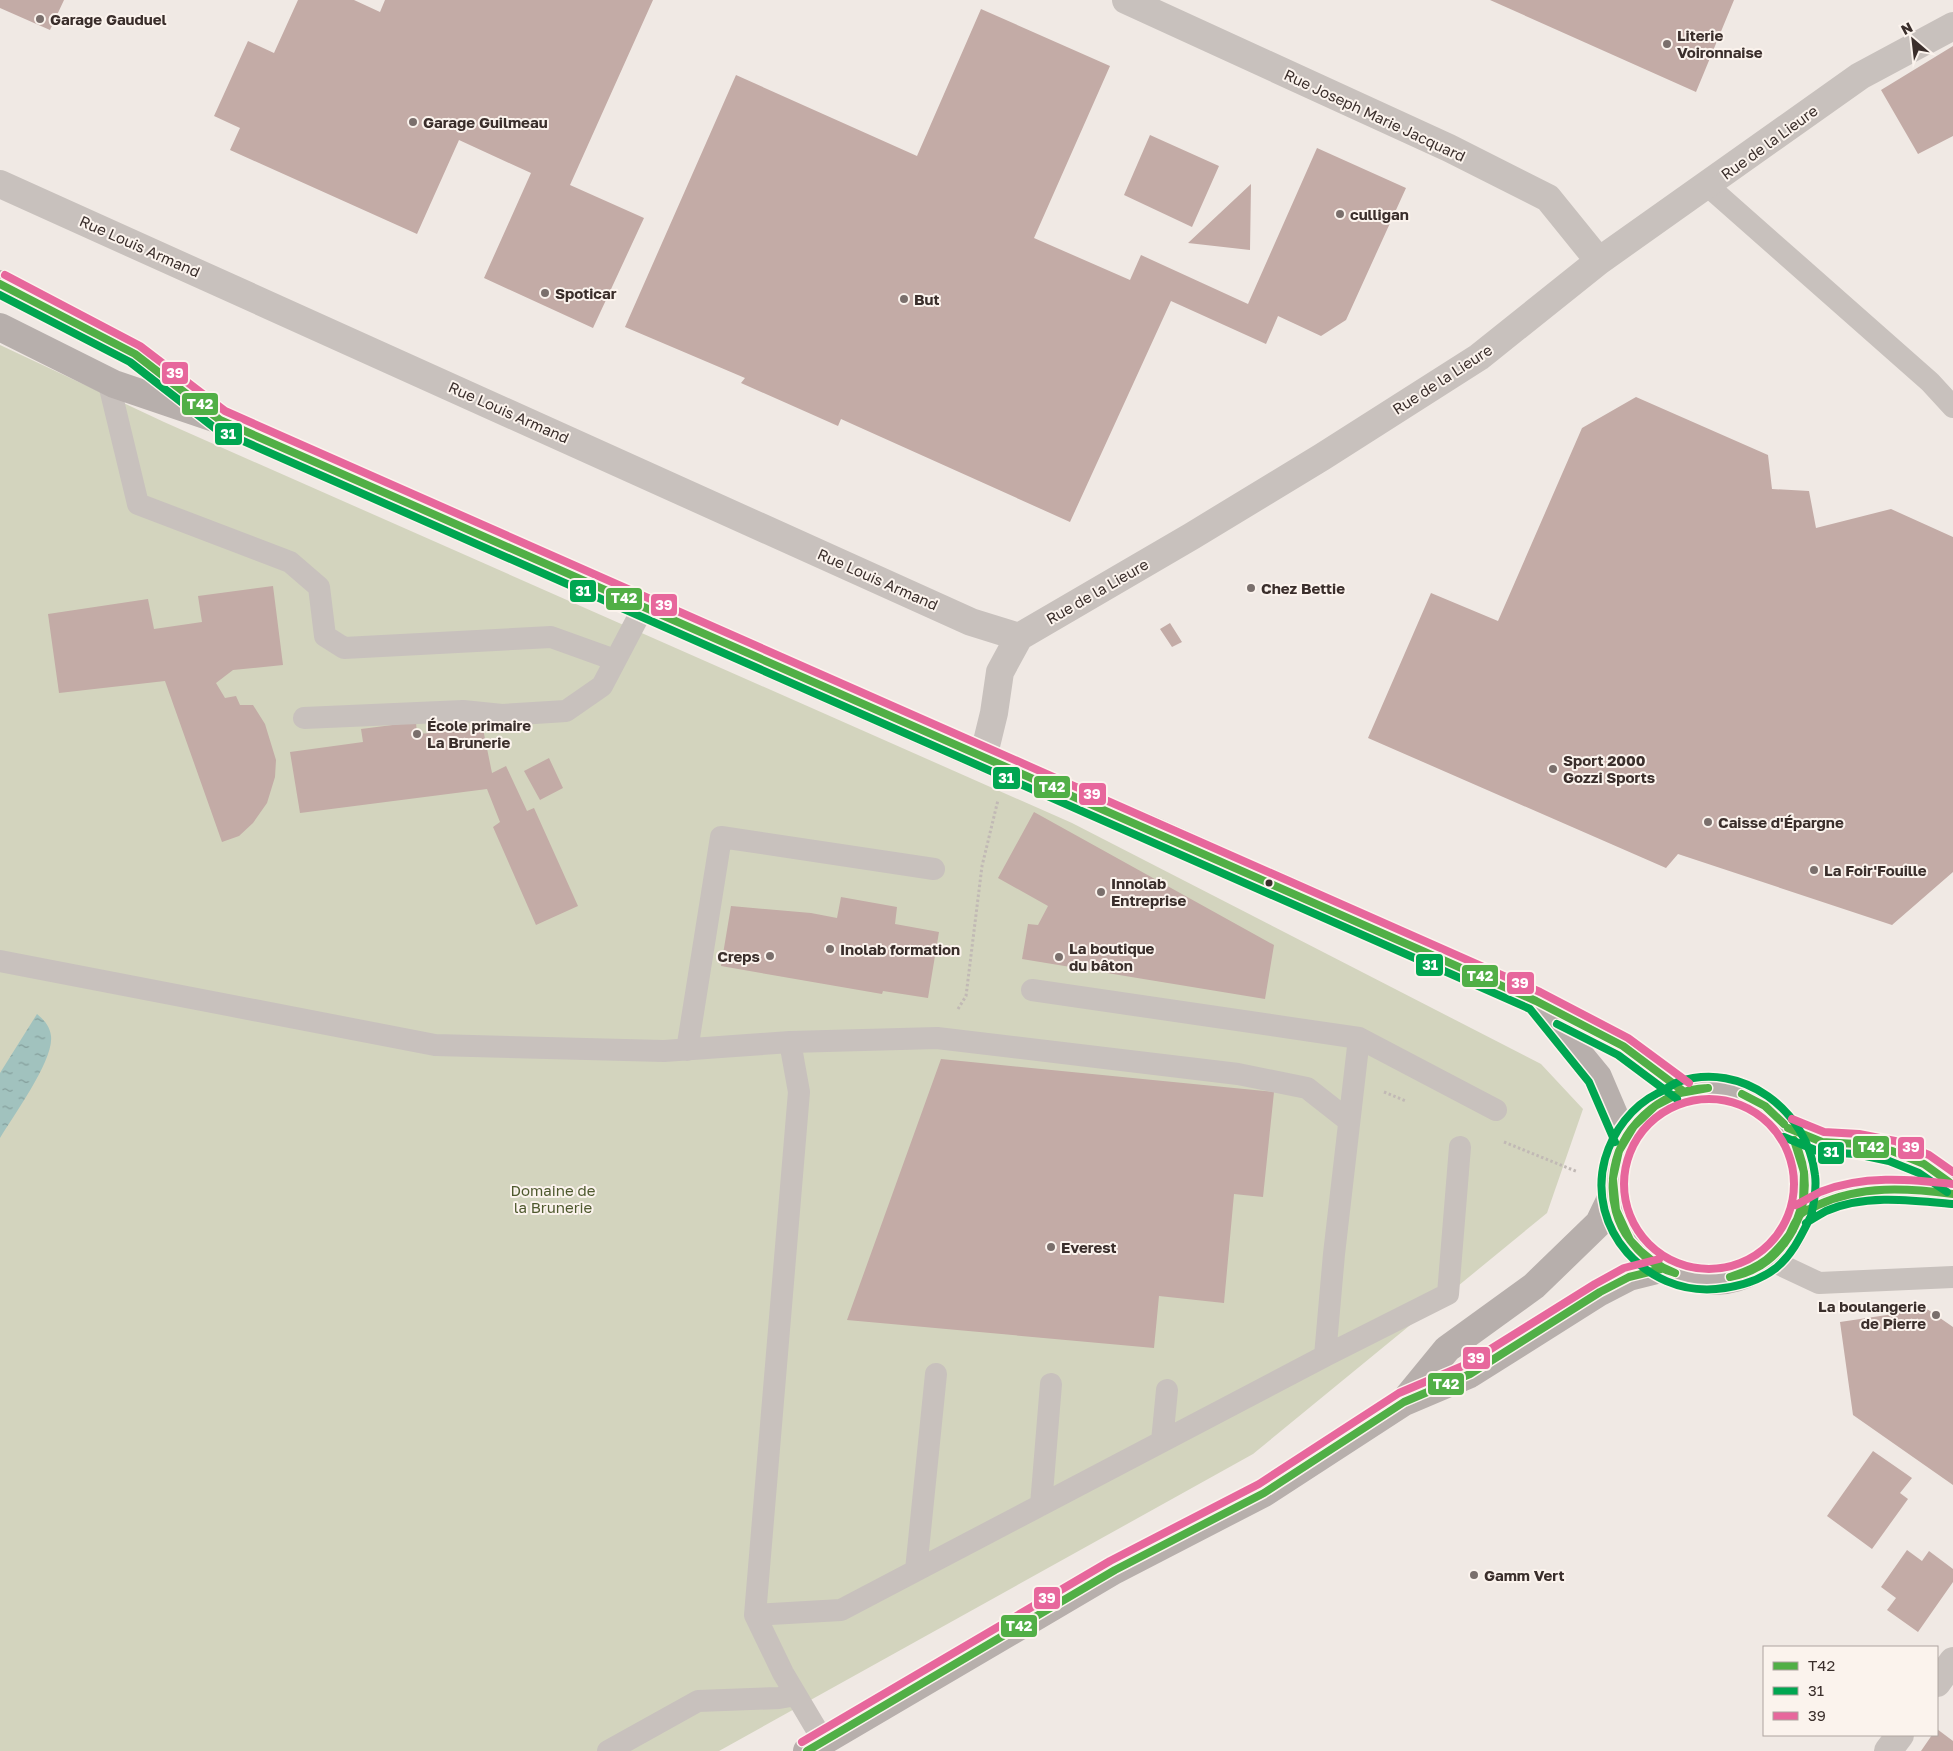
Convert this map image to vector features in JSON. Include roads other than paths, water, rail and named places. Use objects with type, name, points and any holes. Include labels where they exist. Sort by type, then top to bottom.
[{"type":"main road","points":[[0,284],[135,354],[220,420]]},
{"type":"main road","points":[[0,328],[108,380],[220,420],[982,758],[1154,830],[1536,1001],[1623,1046],[1683,1091]]},
{"type":"main road","points":[[1536,1001],[1598,1077],[1624,1138]]},
{"type":"main road","points":[[1710,1088],[1738,1092],[1758,1100],[1788,1128],[1802,1155],[1806,1185],[1801,1214],[1789,1239],[1770,1260],[1745,1274],[1717,1281],[1688,1279],[1661,1269],[1638,1250],[1621,1225],[1612,1196],[1614,1166],[1624,1138],[1649,1109],[1683,1091],[1710,1088]]},
{"type":"main road","points":[[1788,1128],[1822,1142],[1858,1144],[1892,1151],[1924,1164],[1953,1184]]},
{"type":"main road","points":[[1801,1214],[1824,1202],[1860,1192],[1912,1189],[1953,1194]]},
{"type":"main road","points":[[1404,1402],[1447,1349],[1534,1286],[1599,1223],[1612,1196]]},
{"type":"main road","points":[[816,1746],[1115,1570],[1264,1494],[1404,1402],[1470,1374],[1600,1292],[1629,1277],[1661,1269]]},
{"type":"street","name":"Rue Joseph Marie Jacquard","points":[[1126,0],[1448,148],[1548,198],[1599,262]]},
{"type":"street","name":"Rue de la Lieure","points":[[1019,637],[1322,457],[1471,362],[1599,262],[1860,76],[1953,26]]},
{"type":"street","name":"Rue Louis Armand","points":[[0,184],[971,622],[1019,637]]},
{"type":"street","points":[[982,758],[994,713],[1000,672],[1019,637]]},
{"type":"street","points":[[1938,1682],[1953,1661]]},
{"type":"street","points":[[1888,1751],[1899,1736]]},
{"type":"lane","points":[[1708,186],[1930,382],[1953,407]]},
{"type":"lane","points":[[108,380],[138,504],[290,562],[319,587],[325,636],[344,648],[551,637],[615,660]]},
{"type":"lane","points":[[304,718],[463,711],[502,715],[566,711],[602,686],[644,608]]},
{"type":"lane","points":[[686,1050],[721,838],[934,869]]},
{"type":"lane","points":[[0,961],[435,1045],[664,1052],[790,1042],[937,1038],[1238,1074],[1298,1086],[1307,1088],[1349,1121]]},
{"type":"lane","points":[[1032,990],[1358,1038],[1496,1110]]},
{"type":"lane","points":[[1325,1356],[1334,1254],[1358,1038]]},
{"type":"lane","points":[[790,1042],[799,1092],[755,1615],[783,1673],[796,1695],[816,1746]]},
{"type":"lane","points":[[755,1615],[841,1610],[1325,1356],[1448,1294],[1460,1147]]},
{"type":"lane","points":[[1770,1260],[1820,1283],[1953,1277]]},
{"type":"lane","points":[[916,1570],[936,1374]]},
{"type":"lane","points":[[1041,1504],[1051,1384]]},
{"type":"lane","points":[[1162,1441],[1167,1390]]},
{"type":"lane","points":[[608,1751],[698,1701],[779,1698],[796,1695]]},
{"type":"water","points":[[37,1014],[48,1026],[51,1036],[50,1046],[40,1073],[0,1138],[0,1073]]},
{"type":"place","name":"Garage Gauduel","points":[[40,19]]},
{"type":"place","name":"Literie Voironnaise","points":[[1667,44]]},
{"type":"place","name":"Garage Guilmeau","points":[[413,122]]},
{"type":"place","name":"culligan","points":[[1340,214]]},
{"type":"place","name":"Spoticar","points":[[545,293]]},
{"type":"place","name":"But","points":[[904,299]]},
{"type":"place","name":"Chez Bettie","points":[[1251,588]]},
{"type":"place","name":"École primaire La Brunerie","points":[[417,734]]},
{"type":"place","name":"Sport 2000 Gozzi Sports","points":[[1553,769]]},
{"type":"place","name":"Caisse d'Épargne","points":[[1708,822]]},
{"type":"place","name":"La Foir'Fouille","points":[[1814,870]]},
{"type":"place","name":"Innolab Entreprise","points":[[1101,892]]},
{"type":"place","name":"Inolab formation","points":[[830,949]]},
{"type":"place","name":"Creps","points":[[770,956]]},
{"type":"place","name":"La boutique du bâton","points":[[1059,957]]},
{"type":"place","name":"Everest","points":[[1051,1247]]},
{"type":"place","name":"La boulangerie de Pierre","points":[[1936,1315]]},
{"type":"place","name":"Gamm Vert","points":[[1474,1575]]},
{"type":"park label","name":"Domaine de la Brunerie","points":[[553,1198]]}]
